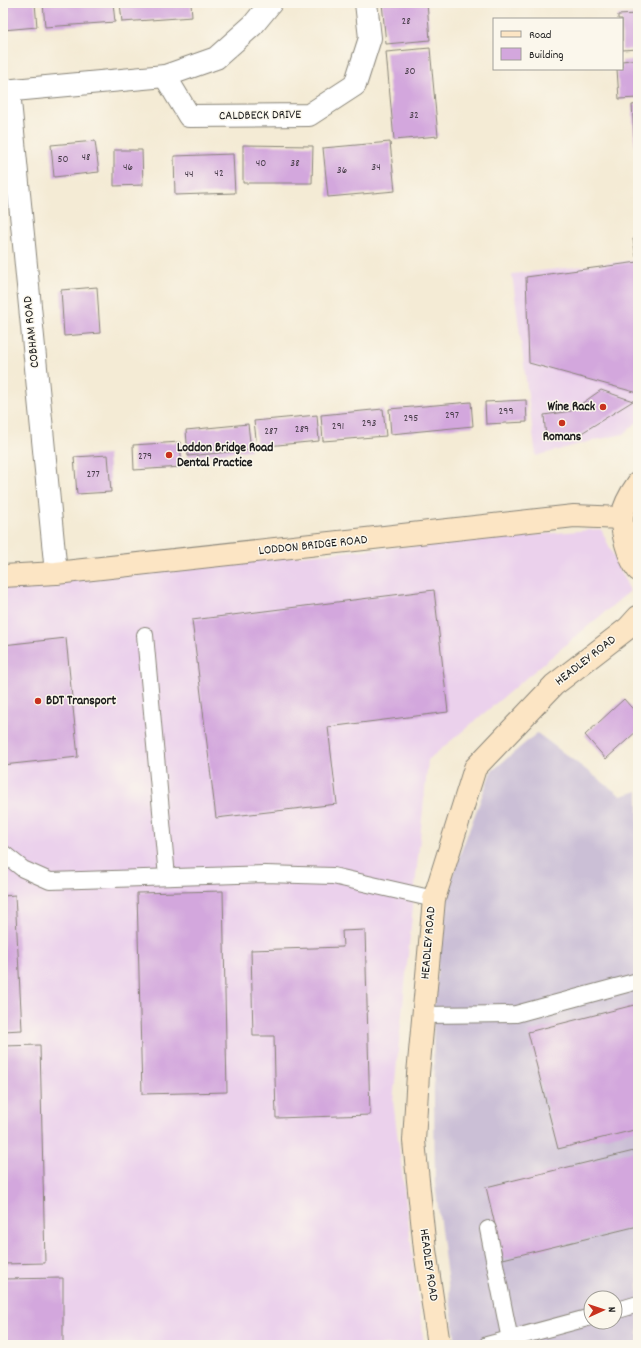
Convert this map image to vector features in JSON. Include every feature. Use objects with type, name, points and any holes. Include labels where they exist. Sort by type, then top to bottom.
[{"type":"street","points":[[6,91],[165,76],[216,58],[253,25],[271,3]]},
{"type":"street","name":"CALDBECK DRIVE","points":[[165,76],[189,116],[309,115],[355,85],[370,38],[366,3]]},
{"type":"street","name":"COBHAM ROAD","points":[[6,91],[56,573]]},
{"type":"street","points":[[638,483],[627,501],[622,518],[627,548],[638,570]]},
{"type":"street","name":"LODDON BRIDGE ROAD","points":[[3,576],[56,573],[574,516],[622,518]]},
{"type":"street","name":"HEADLEY ROAD","points":[[439,1345],[425,1250],[414,1141],[423,1015],[434,899],[475,768],[554,685],[628,628],[638,617]]},
{"type":"lane","points":[[145,635],[167,878]]},
{"type":"lane","points":[[3,853],[23,869],[50,881],[265,874],[333,876],[434,899]]},
{"type":"lane","points":[[423,1015],[516,1014],[638,982]]},
{"type":"lane","points":[[488,1229],[510,1342]]},
{"type":"lane","points":[[623,1309],[638,1304]]},
{"type":"lane","points":[[487,1345],[510,1342],[583,1319]]},
{"type":"shaded area","points":[[638,260],[638,421],[624,434],[591,441],[536,456],[512,274]]},
{"type":"shaded area","points":[[601,529],[630,591],[428,760],[393,1101],[424,1345],[3,1345],[3,582]]},
{"type":"shaded area","points":[[537,733],[621,796],[638,791],[638,1345],[456,1345],[435,1184],[433,1015],[444,897],[491,772]]},
{"type":"building","points":[[3,3],[35,3],[37,27],[3,30]]},
{"type":"building","points":[[43,3],[113,3],[115,22],[45,27]]},
{"type":"building","points":[[120,3],[191,3],[192,17],[122,22]]},
{"type":"building","points":[[382,3],[427,3],[430,40],[386,44]]},
{"type":"building","points":[[607,3],[628,3],[628,4],[607,6]]},
{"type":"building","points":[[638,14],[638,49],[623,50],[623,18],[618,18],[618,15]]},
{"type":"building","points":[[430,48],[438,136],[394,140],[386,52]]},
{"type":"building","points":[[638,59],[638,98],[619,99],[617,70],[623,70],[623,61]]},
{"type":"building","points":[[638,104],[638,148],[635,148],[632,105]]},
{"type":"building","points":[[95,141],[99,172],[54,177],[51,145]]},
{"type":"building","points":[[390,142],[395,191],[328,197],[323,148]]},
{"type":"building","points":[[243,145],[313,146],[312,183],[243,183]]},
{"type":"building","points":[[114,150],[142,150],[143,185],[114,186]]},
{"type":"building","points":[[233,154],[235,193],[175,195],[174,156]]},
{"type":"building","points":[[638,238],[638,256],[636,257],[633,239]]},
{"type":"building","points":[[638,262],[638,393],[529,363],[526,277]]},
{"type":"building","points":[[97,287],[100,333],[64,336],[61,290]]},
{"type":"building","points":[[601,390],[633,401],[580,434],[546,439],[544,415],[571,411]]},
{"type":"building","points":[[526,400],[527,422],[486,424],[485,402]]},
{"type":"building","points":[[471,402],[473,426],[391,434],[389,409]]},
{"type":"building","points":[[383,409],[386,436],[323,441],[321,415]]},
{"type":"building","points":[[317,415],[319,441],[257,447],[254,421]]},
{"type":"building","points":[[248,424],[251,450],[188,456],[186,430]]},
{"type":"building","points":[[180,442],[182,467],[134,470],[133,445]]},
{"type":"building","points":[[108,455],[111,492],[77,494],[74,457]]},
{"type":"building","points":[[434,590],[448,712],[328,727],[337,804],[216,818],[192,620]]},
{"type":"building","name":"BDT Transport","points":[[66,638],[78,757],[3,765],[3,645]]},
{"type":"building","points":[[624,699],[638,715],[638,730],[606,759],[585,735]]},
{"type":"building","points":[[223,891],[227,1092],[142,1094],[137,893]]},
{"type":"building","points":[[15,895],[22,1030],[3,1031],[3,896]]},
{"type":"building","points":[[365,930],[370,1115],[276,1118],[274,1036],[253,1036],[251,950],[343,947],[342,931]]},
{"type":"building","points":[[638,1004],[638,1129],[558,1149],[528,1032]]},
{"type":"building","points":[[40,1045],[45,1263],[3,1264],[3,1046]]},
{"type":"building","points":[[638,1150],[638,1226],[503,1259],[486,1187]]},
{"type":"building","points":[[63,1278],[63,1345],[3,1345],[3,1279]]},
{"type":"place","name":"Wine Rack","points":[[603,407]]},
{"type":"place","name":"Romans","points":[[562,423]]},
{"type":"place","name":"Loddon Bridge Road Dental Practice","points":[[169,455]]},
{"type":"place","name":"BDT Transport","points":[[38,701]]}]
